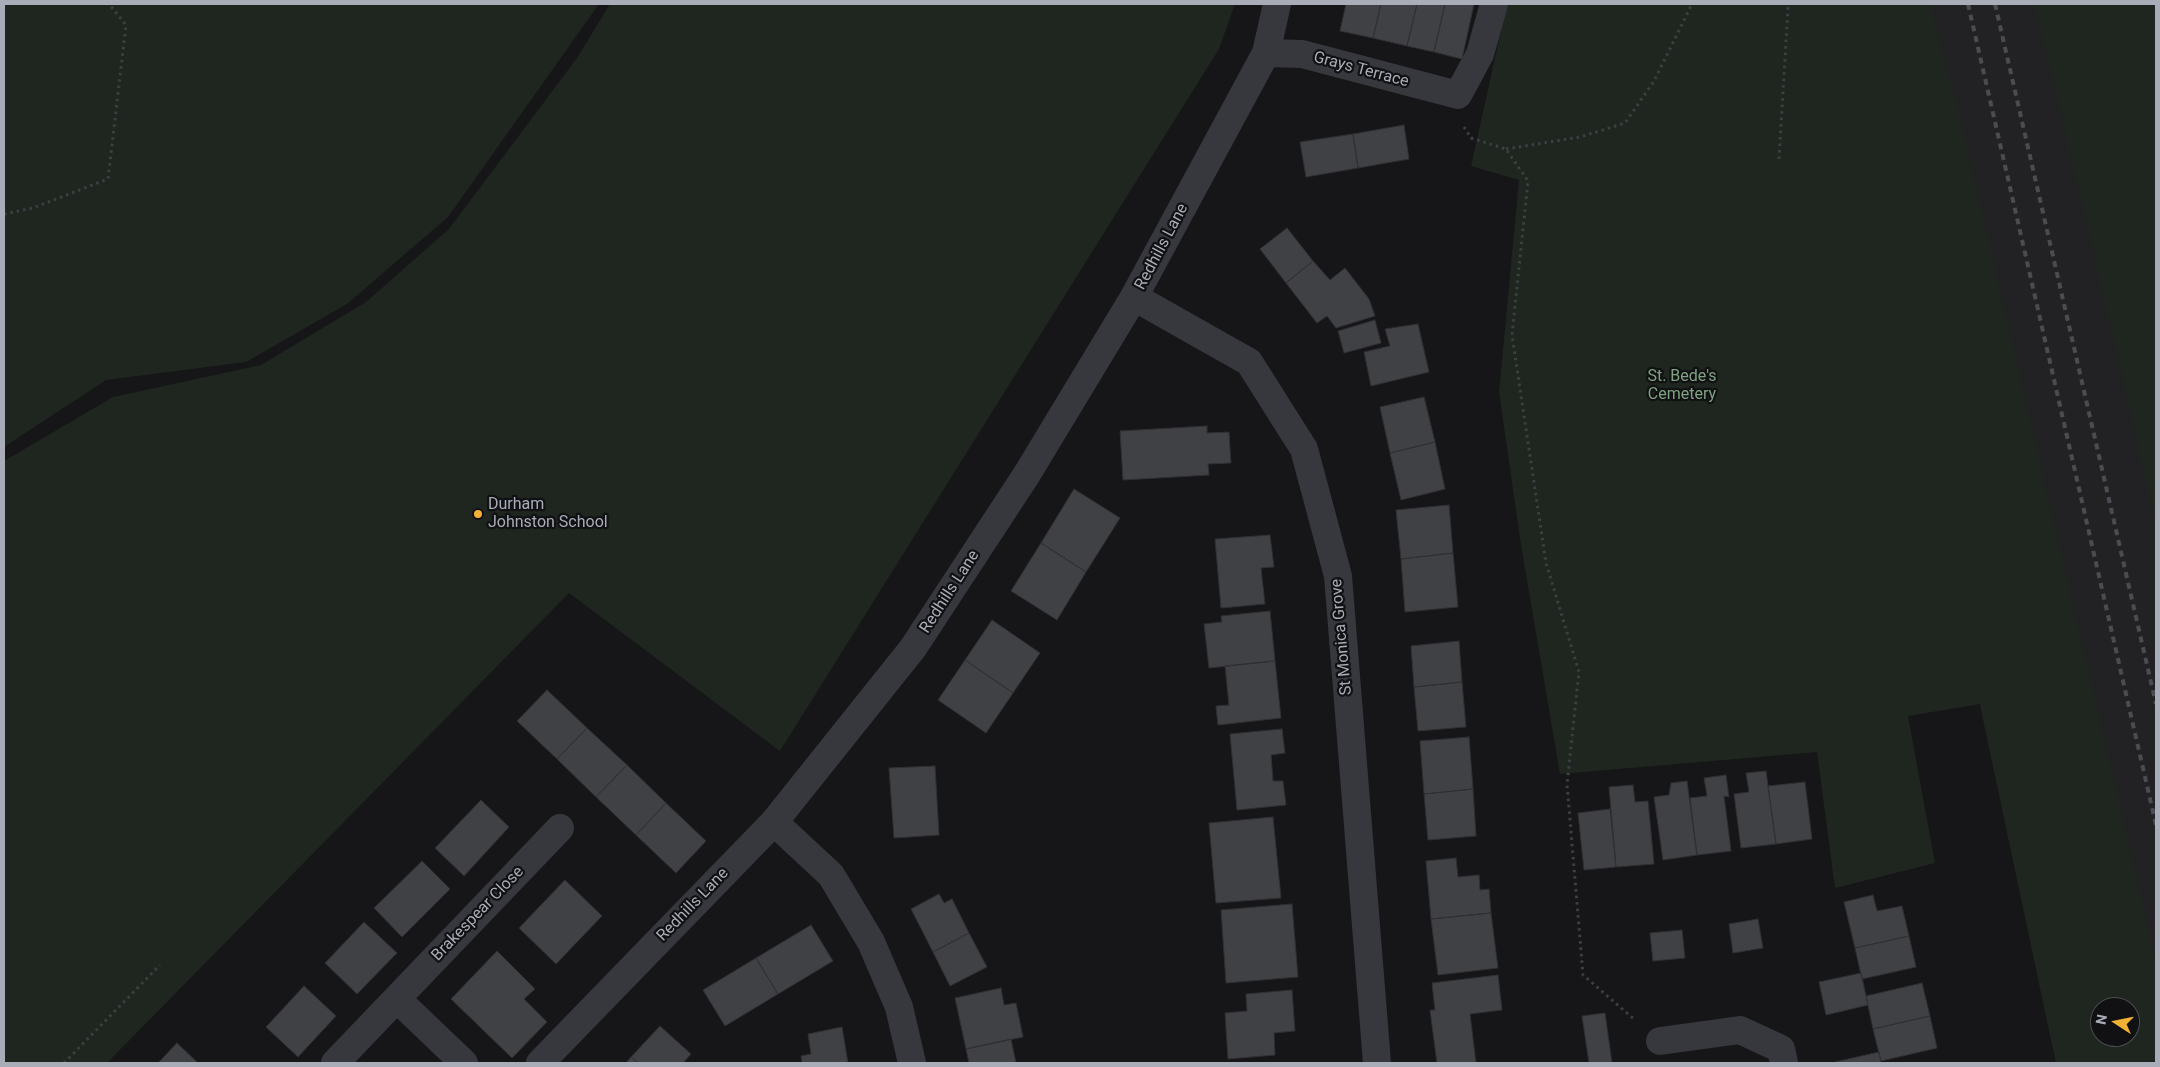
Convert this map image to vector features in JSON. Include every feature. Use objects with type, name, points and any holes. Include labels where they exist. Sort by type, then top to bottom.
[{"type":"street","points":[[1266,52],[1277,4]]},
{"type":"street","points":[[1458,95],[1480,54],[1494,4]]},
{"type":"street","name":"Grays Terrace","points":[[1266,52],[1302,54],[1458,95]]},
{"type":"street","name":"Redhills Lane","points":[[540,1063],[774,822],[913,648],[1027,474],[1134,298],[1266,52]]},
{"type":"street","name":"St Monica Grove","points":[[1134,298],[1249,362],[1304,449],[1338,576],[1377,1063]]},
{"type":"street","points":[[774,822],[831,875],[871,942],[899,1007],[912,1063]]},
{"type":"street","name":"Brakespear Close","points":[[335,1063],[560,828]]},
{"type":"street","points":[[397,999],[464,1063]]},
{"type":"street","points":[[1660,1041],[1740,1030],[1781,1049],[1784,1063]]},
{"type":"path","points":[[4,214],[33,208],[108,179],[126,25],[109,4]]},
{"type":"path","points":[[1458,95],[1460,120],[1471,138],[1506,149],[1580,138],[1625,123],[1654,81],[1692,4]]},
{"type":"path","points":[[1779,159],[1787,4]]},
{"type":"path","points":[[1506,149],[1528,180],[1512,335],[1546,563],[1579,672],[1568,784],[1583,975],[1660,1041]]},
{"type":"path","points":[[64,1063],[160,965]]},
{"type":"shaded area","points":[[1826,4],[2156,4],[2156,1063],[2056,1063],[1980,705]]},
{"type":"green space","points":[[4,4],[599,4],[448,217],[347,304],[246,362],[106,380],[4,447]]},
{"type":"green space","name":"Durham Johnston School","points":[[610,4],[1235,4],[1219,49],[780,751],[569,593],[107,1063],[4,1063],[4,461],[113,397],[261,365],[366,302],[449,229],[577,58]]},
{"type":"green space","name":"St. Bede's Cemetery","points":[[1507,4],[1930,4],[1962,127],[2156,962],[2156,1063],[2056,1063],[1980,704],[1908,716],[1935,863],[1835,888],[1817,752],[1560,774],[1521,545],[1499,392],[1519,180],[1471,166]]},
{"type":"green space","points":[[2035,4],[2156,4],[2156,528],[2112,330]]},
{"type":"building","points":[[1346,4],[1381,4],[1373,38],[1340,31]]},
{"type":"building","points":[[1381,4],[1417,4],[1407,46],[1373,38]]},
{"type":"building","points":[[1417,4],[1445,4],[1434,52],[1407,46]]},
{"type":"building","points":[[1445,4],[1474,4],[1462,59],[1434,52]]},
{"type":"building","points":[[1404,125],[1409,159],[1358,168],[1353,134]]},
{"type":"building","points":[[1353,134],[1358,168],[1306,177],[1300,142]]},
{"type":"building","points":[[1287,228],[1313,261],[1286,283],[1260,249]]},
{"type":"building","points":[[1313,261],[1330,280],[1345,268],[1369,299],[1375,316],[1336,328],[1327,316],[1317,323],[1286,283]]},
{"type":"building","points":[[1375,320],[1381,343],[1344,353],[1338,331]]},
{"type":"building","points":[[1418,324],[1429,372],[1371,386],[1364,352],[1390,346],[1385,329]]},
{"type":"building","points":[[1424,397],[1435,442],[1390,453],[1380,407]]},
{"type":"building","points":[[1207,426],[1207,433],[1229,432],[1231,463],[1208,464],[1209,475],[1123,480],[1120,431]]},
{"type":"building","points":[[1435,442],[1445,489],[1401,500],[1390,453]]},
{"type":"building","points":[[1074,489],[1120,518],[1086,572],[1041,543]]},
{"type":"building","points":[[1449,505],[1453,553],[1401,559],[1396,510]]},
{"type":"building","points":[[1270,535],[1274,567],[1261,568],[1265,604],[1221,608],[1215,539]]},
{"type":"building","points":[[1041,543],[1086,572],[1057,620],[1011,591]]},
{"type":"building","points":[[1453,553],[1458,607],[1405,612],[1401,559]]},
{"type":"building","points":[[1270,611],[1275,661],[1209,668],[1204,624],[1222,622],[1221,616]]},
{"type":"building","points":[[992,620],[1040,653],[1013,693],[965,660]]},
{"type":"building","points":[[1459,641],[1462,682],[1414,687],[1411,646]]},
{"type":"building","points":[[965,660],[1013,693],[986,733],[938,700]]},
{"type":"building","points":[[1275,661],[1281,718],[1218,725],[1216,706],[1229,705],[1225,666]]},
{"type":"building","points":[[1462,682],[1466,727],[1418,731],[1414,687]]},
{"type":"building","points":[[547,690],[587,728],[557,759],[517,721]]},
{"type":"building","points":[[587,728],[627,765],[596,797],[557,759]]},
{"type":"building","points":[[1282,729],[1285,753],[1271,755],[1273,781],[1283,781],[1286,805],[1237,810],[1230,734]]},
{"type":"building","points":[[1469,737],[1473,789],[1424,794],[1420,741]]},
{"type":"building","points":[[627,765],[666,803],[636,835],[596,797]]},
{"type":"building","points":[[935,766],[939,835],[894,838],[889,768]]},
{"type":"building","points":[[1766,771],[1776,844],[1741,848],[1734,794],[1749,792],[1746,773]]},
{"type":"building","points":[[1726,775],[1729,797],[1724,796],[1731,851],[1697,855],[1690,798],[1707,796],[1704,778]]},
{"type":"building","points":[[1687,781],[1697,855],[1663,860],[1654,797],[1669,795],[1671,783]]},
{"type":"building","points":[[1805,782],[1812,839],[1776,844],[1768,786]]},
{"type":"building","points":[[1633,785],[1635,802],[1648,801],[1654,864],[1616,867],[1609,787]]},
{"type":"building","points":[[1473,789],[1476,836],[1428,840],[1424,794]]},
{"type":"building","points":[[481,800],[509,827],[464,876],[435,848]]},
{"type":"building","points":[[666,803],[706,841],[676,873],[636,835]]},
{"type":"building","points":[[1610,809],[1616,867],[1584,870],[1578,813]]},
{"type":"building","points":[[1273,817],[1281,898],[1216,903],[1209,823]]},
{"type":"building","points":[[1456,858],[1458,877],[1479,875],[1480,890],[1489,889],[1491,913],[1431,919],[1426,861]]},
{"type":"building","points":[[422,861],[450,889],[402,937],[374,908]]},
{"type":"building","points":[[565,880],[602,916],[556,964],[519,928]]},
{"type":"building","points":[[939,894],[944,903],[952,899],[969,933],[933,952],[911,909]]},
{"type":"building","points":[[1873,895],[1877,911],[1902,906],[1909,936],[1855,948],[1844,902]]},
{"type":"building","points":[[1292,904],[1298,977],[1226,983],[1221,910]]},
{"type":"building","points":[[1491,913],[1498,968],[1438,975],[1431,919]]},
{"type":"building","points":[[1758,919],[1763,948],[1733,953],[1729,924]]},
{"type":"building","points":[[364,922],[397,953],[357,994],[325,963]]},
{"type":"building","points":[[811,925],[833,961],[778,994],[756,958]]},
{"type":"building","points":[[1682,930],[1685,958],[1653,961],[1650,933]]},
{"type":"building","points":[[969,933],[987,967],[950,986],[933,952]]},
{"type":"building","points":[[1909,936],[1916,967],[1862,979],[1855,948]]},
{"type":"building","points":[[497,951],[535,989],[524,999],[547,1022],[512,1058],[451,999]]},
{"type":"building","points":[[756,958],[778,994],[725,1026],[703,990]]},
{"type":"building","points":[[1861,973],[1868,1005],[1826,1015],[1819,982]]},
{"type":"building","points":[[1498,975],[1502,1010],[1470,1014],[1476,1063],[1437,1063],[1430,1010],[1435,1010],[1432,983]]},
{"type":"building","points":[[1922,983],[1930,1016],[1873,1029],[1866,996]]},
{"type":"building","points":[[304,986],[336,1016],[298,1057],[266,1027]]},
{"type":"building","points":[[1001,988],[1004,1005],[1016,1003],[1023,1037],[966,1049],[955,998]]},
{"type":"building","points":[[1292,990],[1295,1031],[1274,1033],[1275,1055],[1228,1059],[1225,1013],[1247,1011],[1246,994]]},
{"type":"building","points":[[1605,1013],[1612,1063],[1589,1063],[1582,1016]]},
{"type":"building","points":[[1930,1016],[1937,1048],[1881,1061],[1873,1029]]},
{"type":"building","points":[[660,1026],[691,1054],[683,1063],[638,1063],[631,1057]]},
{"type":"building","points":[[842,1027],[848,1063],[802,1063],[801,1056],[811,1054],[808,1034]]},
{"type":"building","points":[[1011,1039],[1016,1063],[969,1063],[966,1049]]},
{"type":"building","points":[[177,1043],[198,1063],[158,1063]]},
{"type":"building","points":[[1879,1052],[1881,1063],[1835,1062]]},
{"type":"building","points":[[631,1057],[638,1063],[626,1063]]},
{"type":"railway","points":[[1968,4],[2156,825]]},
{"type":"railway","points":[[1995,4],[2156,704]]},
{"type":"place","name":"Durham Johnston School","points":[[478,514]]}]
